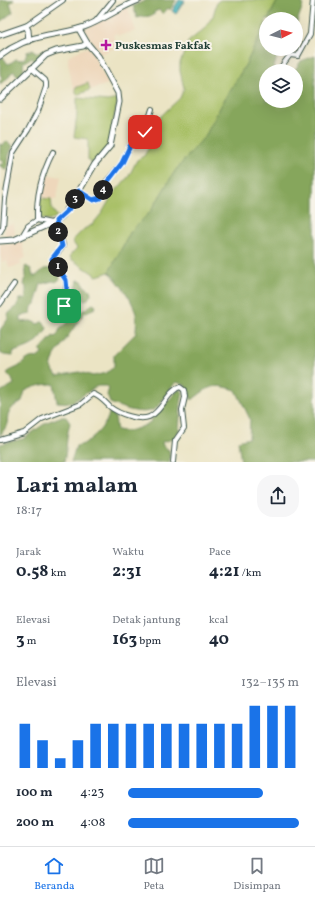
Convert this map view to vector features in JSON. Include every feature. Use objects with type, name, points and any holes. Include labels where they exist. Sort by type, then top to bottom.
[{"type":"main road","points":[[0,56],[12,48],[46,35],[79,29],[130,3],[139,0]]},
{"type":"main road","points":[[0,35],[26,26],[29,41]]},
{"type":"main road","points":[[0,241],[10,242],[53,222],[68,210],[95,164],[110,146],[119,102],[118,93],[79,29]]},
{"type":"main road","points":[[0,99],[46,55],[51,52],[81,46],[88,43]]},
{"type":"street","points":[[26,26],[63,0]]},
{"type":"street","points":[[94,22],[113,0]]},
{"type":"street","points":[[283,64],[290,55],[298,56],[308,37],[313,0]]},
{"type":"street","points":[[0,232],[3,228],[5,199],[13,154],[33,120],[46,86],[45,80],[31,68]]},
{"type":"street","points":[[79,191],[93,200],[100,198],[105,185],[122,163],[130,146],[138,142],[144,134],[152,109]]},
{"type":"street","points":[[37,220],[37,202],[41,184],[47,164],[53,152]]},
{"type":"street","points":[[22,236],[28,226],[37,220],[53,222],[62,246],[52,259],[66,280],[67,290],[64,306]]},
{"type":"street","points":[[0,304],[14,284]]},
{"type":"street","points":[[0,440],[24,433],[42,419],[81,404],[94,394],[118,412],[133,417],[147,418],[158,411],[174,391],[180,387],[184,390],[185,394],[182,410],[184,428],[175,441],[173,462]]},
{"type":"shaded area","points":[[127,6],[136,31],[118,36],[117,33],[113,35],[118,47],[100,54],[84,29],[109,16],[116,31],[110,16]]},
{"type":"shaded area","points":[[88,47],[91,50],[108,84],[76,95],[72,83],[68,57],[71,54]]},
{"type":"shaded area","points":[[45,174],[61,177],[56,200],[40,197]]},
{"type":"shaded area","points":[[14,224],[15,235],[5,236],[4,226]]},
{"type":"shaded area","points":[[21,240],[26,258],[20,260],[21,265],[9,268],[7,261],[2,262],[0,255],[0,244],[11,244]]},
{"type":"green space","points":[[0,0],[14,0],[10,3],[13,12],[0,22]]},
{"type":"green space","points":[[147,0],[176,0],[170,10],[168,8],[163,14],[159,10],[154,12],[154,15],[137,18],[133,6]]},
{"type":"green space","points":[[220,0],[278,0],[272,12],[259,12],[259,37],[246,64],[222,104],[206,135],[175,171],[151,211],[131,231],[109,272],[97,276],[71,259],[70,255],[77,248],[72,241],[84,229],[92,225],[102,213],[113,194],[129,176],[137,160],[144,156],[151,144],[161,116],[180,98],[184,88],[180,71],[180,63],[188,42],[204,29],[213,16],[217,2]]},
{"type":"green space","points":[[278,0],[302,0],[303,5],[301,12],[272,12]]},
{"type":"green space","points":[[259,37],[259,56],[277,56],[275,64],[259,64],[259,108],[303,108],[303,64],[299,64],[301,61],[315,56],[315,462],[241,462],[238,441],[249,438],[250,419],[236,390],[217,386],[212,387],[192,400],[185,385],[176,382],[155,409],[145,412],[120,407],[110,403],[107,395],[109,388],[107,386],[97,386],[71,403],[57,402],[54,384],[36,387],[25,391],[22,401],[13,407],[8,414],[7,425],[0,436],[0,392],[14,384],[7,373],[18,367],[29,358],[37,358],[42,354],[40,350],[53,336],[55,337],[59,333],[59,330],[73,317],[93,304],[96,306],[95,308],[84,313],[55,355],[51,367],[57,376],[79,372],[93,376],[106,373],[114,367],[114,355],[136,333],[136,314],[129,297],[109,272],[131,231],[151,211],[175,171],[206,135],[222,104],[246,64]]},
{"type":"green space","points":[[34,50],[35,53],[42,51],[42,56],[35,62],[32,57],[23,63],[24,70],[18,77],[14,71],[0,84],[0,80],[2,78],[0,74],[0,59],[3,57],[9,64],[16,59],[21,60],[25,58],[27,52]]},
{"type":"green space","points":[[88,83],[90,90],[77,95],[75,88]]},
{"type":"green space","points":[[77,98],[108,101],[118,99],[108,147],[92,163],[88,160],[88,139],[74,137],[77,114]]},
{"type":"green space","points":[[6,141],[13,146],[9,155],[7,170],[0,166],[0,164],[2,165],[4,161],[0,160],[0,144],[3,145]]},
{"type":"green space","points":[[40,198],[51,199],[52,209],[57,216],[48,220],[39,218],[38,211]]},
{"type":"green space","points":[[26,266],[31,269],[33,276],[36,276],[44,269],[55,268],[59,273],[60,279],[56,282],[53,281],[41,284],[35,304],[32,307],[31,314],[21,316],[21,322],[31,321],[38,324],[43,321],[47,328],[41,338],[33,344],[13,352],[13,356],[4,355],[0,353],[0,330],[8,319],[8,314],[16,307],[20,299],[25,299],[26,287],[24,285]]},
{"type":"green space","points":[[78,280],[82,281],[84,286],[90,290],[91,294],[88,299],[85,300],[76,292]]},
{"type":"green space","points":[[178,390],[183,392],[179,431],[173,439],[162,442],[163,446],[169,450],[169,462],[71,462],[76,446],[84,444],[96,434],[103,426],[109,413],[113,413],[114,415],[117,430],[126,431],[138,428],[150,423]]},
{"type":"green space","points":[[60,417],[66,417],[70,423],[64,462],[0,462],[0,444],[23,439],[47,422]]},
{"type":"water","points":[[179,0],[185,0],[176,14],[172,11]]},
{"type":"place","name":"Puskesmas Fakfak","points":[[106,45]]},
{"type":"route","points":[[64,306],[67,290],[66,280],[52,259],[62,246],[56,221],[68,210],[79,191],[93,200],[100,198],[105,185],[127,156],[130,146],[138,142],[145,132]]}]
